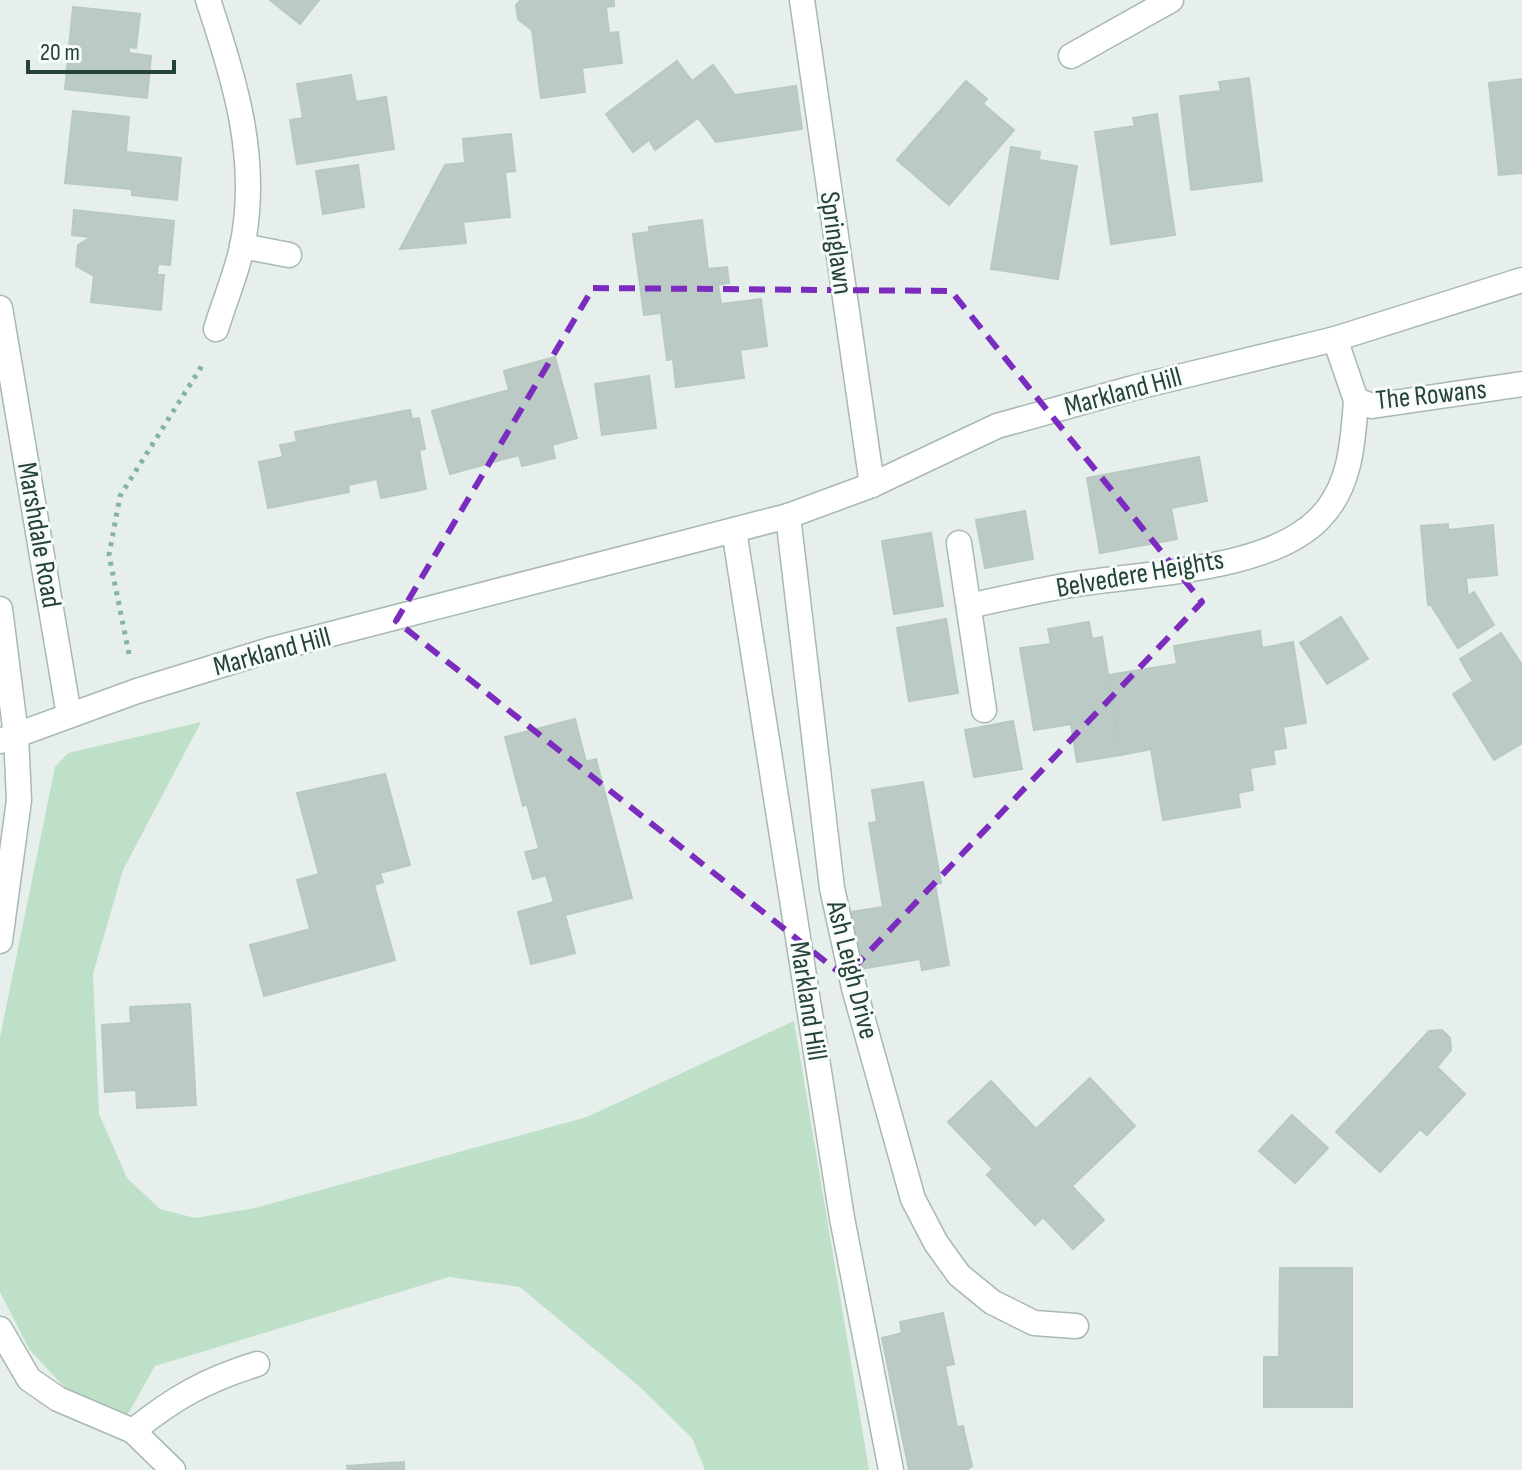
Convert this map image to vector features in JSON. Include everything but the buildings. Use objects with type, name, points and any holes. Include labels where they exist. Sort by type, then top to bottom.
[{"type":"street","points":[[208,0],[237,87],[245,142],[242,246],[216,329]]},
{"type":"street","name":"Springlawn","points":[[802,0],[872,485]]},
{"type":"street","points":[[1071,56],[1171,0]]},
{"type":"street","points":[[242,246],[289,255]]},
{"type":"street","name":"Markland Hill","points":[[8,738],[137,691],[273,649],[788,516],[872,485],[997,426],[1133,388],[1335,339],[1522,280]]},
{"type":"street","name":"Marshdale Road","points":[[0,308],[69,715]]},
{"type":"street","name":"The Rowans","points":[[1335,339],[1356,400],[1372,406],[1522,384]]},
{"type":"street","name":"Belvedere Heights","points":[[969,606],[1065,586],[1185,571],[1290,540],[1320,519],[1341,488],[1353,448],[1356,400]]},
{"type":"street","name":"Ash Leigh Drive","points":[[788,516],[832,888],[854,988],[913,1199],[936,1243],[959,1275],[992,1302],[1034,1323],[1076,1326]]},
{"type":"street","name":"Markland Hill","points":[[734,530],[842,1218],[891,1470]]},
{"type":"street","points":[[959,543],[984,710]]},
{"type":"street","points":[[0,609],[8,738],[19,819],[0,941]]},
{"type":"street","points":[[0,1329],[29,1379],[58,1399],[133,1431],[173,1470]]},
{"type":"street","points":[[133,1431],[182,1393],[210,1379],[257,1364]]},
{"type":"path","points":[[137,691],[109,555],[112,526],[120,496],[163,433],[208,356],[216,329]]},
{"type":"highlighted area","points":[[593,288],[951,291],[1202,602],[845,977],[396,621]]},
{"type":"green space","points":[[201,722],[123,870],[93,974],[99,1114],[127,1178],[160,1209],[195,1218],[255,1208],[587,1117],[794,1021],[869,1470],[705,1470],[692,1438],[639,1386],[520,1287],[449,1277],[155,1366],[125,1419],[68,1391],[29,1349],[0,1292],[0,1037],[55,767],[68,753]]}]
